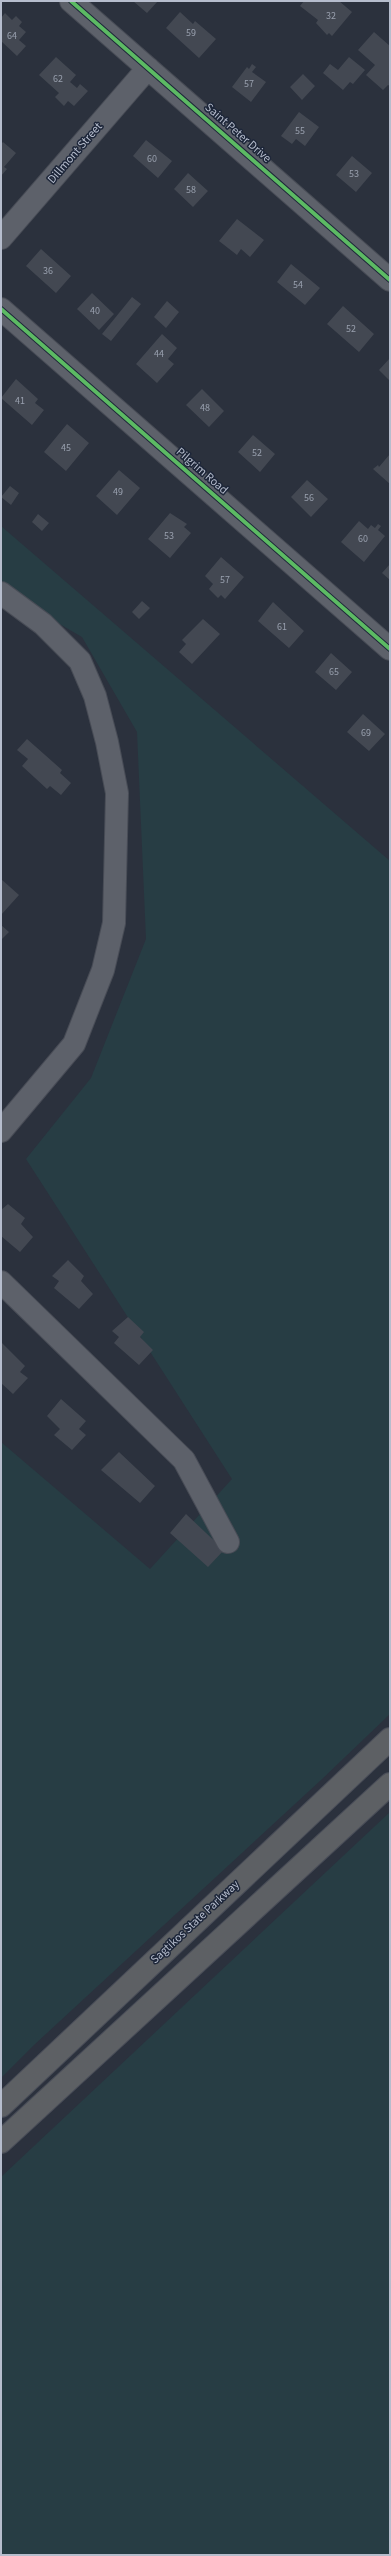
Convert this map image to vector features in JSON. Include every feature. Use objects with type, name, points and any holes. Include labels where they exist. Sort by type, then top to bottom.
[{"type":"highway","name":"Sagtikos State Parkway","points":[[1,2106],[390,1738]]},
{"type":"highway","points":[[1,2142],[390,1784]]},
{"type":"street","name":"Saint Peter Drive","points":[[71,1],[390,280]]},
{"type":"street","name":"Dillmont Street","points":[[1,238],[148,68]]},
{"type":"street","name":"Pilgrim Road","points":[[1,309],[390,649]]},
{"type":"street","points":[[1,593],[43,624],[80,661],[95,696],[107,742],[117,793],[114,923],[103,970],[74,1044],[1,1131]]},
{"type":"street","points":[[1,1282],[184,1460],[228,1542]]},
{"type":"shaded area","points":[[1,526],[390,861],[390,1714],[321,1780],[34,2045],[1,2078],[1,1442],[150,1569],[232,1479],[26,1159],[91,1078],[146,939],[137,732],[82,637],[1,590]]},
{"type":"shaded area","points":[[390,1812],[390,2555],[1,2555],[1,2177]]},
{"type":"building","points":[[133,1],[158,1],[147,13]]},
{"type":"building","points":[[304,1],[339,1],[352,12],[332,36],[329,33],[327,35],[316,23],[318,20],[300,6]]},
{"type":"building","points":[[180,12],[193,24],[195,21],[216,39],[199,58],[166,28]]},
{"type":"building","points":[[5,13],[12,20],[16,16],[22,22],[19,26],[26,32],[19,40],[26,46],[17,56],[1,41],[1,18]]},
{"type":"building","points":[[374,32],[390,46],[390,86],[388,85],[383,90],[366,75],[375,65],[358,50]]},
{"type":"building","points":[[56,57],[76,75],[70,82],[77,88],[80,84],[88,91],[74,106],[68,101],[64,106],[55,97],[59,93],[39,75]]},
{"type":"building","points":[[349,57],[365,70],[353,84],[350,82],[343,90],[323,73],[330,64],[338,70]]},
{"type":"building","points":[[252,64],[256,67],[252,72],[266,82],[251,102],[232,87],[247,67],[249,69]]},
{"type":"building","points":[[303,74],[315,86],[302,100],[290,87]]},
{"type":"building","points":[[299,112],[319,127],[305,146],[296,139],[292,144],[281,136]]},
{"type":"building","points":[[146,140],[172,161],[158,178],[133,156]]},
{"type":"building","points":[[3,142],[16,153],[4,167],[7,169],[1,176],[1,144]]},
{"type":"building","points":[[352,156],[372,173],[356,192],[336,175]]},
{"type":"building","points":[[188,173],[208,191],[193,207],[174,189]]},
{"type":"building","points":[[237,219],[264,240],[250,257],[241,249],[237,255],[219,241]]},
{"type":"building","points":[[41,249],[71,276],[56,293],[26,266]]},
{"type":"building","points":[[291,264],[320,288],[305,305],[277,282]]},
{"type":"building","points":[[92,293],[114,314],[99,330],[77,309]]},
{"type":"building","points":[[132,297],[141,304],[111,341],[102,334]]},
{"type":"building","points":[[167,301],[179,312],[166,328],[154,317]]},
{"type":"building","points":[[343,306],[374,334],[359,352],[327,324]]},
{"type":"building","points":[[162,334],[177,348],[168,359],[174,364],[157,383],[136,364]]},
{"type":"building","points":[[390,358],[390,381],[379,370]]},
{"type":"building","points":[[16,379],[38,399],[35,403],[44,410],[32,425],[1,398]]},
{"type":"building","points":[[202,389],[224,411],[209,427],[186,405]]},
{"type":"building","points":[[67,424],[89,443],[66,471],[44,452]]},
{"type":"building","points":[[253,435],[275,454],[260,472],[238,452]]},
{"type":"building","points":[[390,454],[390,484],[373,469],[378,465],[379,467]]},
{"type":"building","points":[[119,470],[140,488],[117,515],[96,496]]},
{"type":"building","points":[[307,480],[328,499],[311,517],[291,497]]},
{"type":"building","points":[[10,486],[19,493],[11,505],[1,497]]},
{"type":"building","points":[[170,513],[187,524],[184,527],[191,533],[170,558],[148,539]]},
{"type":"building","points":[[38,514],[49,523],[42,531],[32,522]]},
{"type":"building","points":[[359,521],[368,529],[371,525],[375,528],[378,524],[381,526],[378,530],[385,536],[364,562],[341,542]]},
{"type":"building","points":[[221,557],[244,577],[225,599],[221,595],[218,598],[209,589],[213,584],[205,576]]},
{"type":"building","points":[[390,564],[390,580],[382,573]]},
{"type":"building","points":[[142,601],[150,608],[139,619],[132,612]]},
{"type":"building","points":[[273,602],[304,631],[289,648],[258,621]]},
{"type":"building","points":[[203,619],[220,634],[192,664],[179,652],[186,644],[182,640]]},
{"type":"building","points":[[331,653],[352,672],[336,690],[315,672]]},
{"type":"building","points":[[363,714],[385,734],[369,751],[347,732]]},
{"type":"building","points":[[27,739],[62,770],[60,773],[71,783],[61,795],[50,786],[47,789],[22,766],[28,759],[17,750]]},
{"type":"building","points":[[1,879],[19,895],[1,915]]},
{"type":"building","points":[[1,925],[9,932],[1,940]]},
{"type":"building","points":[[8,1204],[25,1218],[21,1224],[33,1237],[20,1252],[1,1236],[1,1210]]},
{"type":"building","points":[[68,1260],[84,1276],[81,1281],[93,1294],[79,1309],[54,1288],[59,1281],[52,1276]]},
{"type":"building","points":[[128,1317],[144,1332],[140,1337],[153,1350],[139,1365],[114,1343],[119,1337],[112,1331]]},
{"type":"building","points":[[2,1343],[25,1366],[20,1372],[28,1378],[13,1394],[1,1383]]},
{"type":"building","points":[[61,1399],[86,1421],[79,1429],[86,1435],[72,1450],[54,1435],[60,1429],[47,1416]]},
{"type":"building","points":[[119,1452],[155,1486],[140,1503],[101,1470]]},
{"type":"building","points":[[186,1514],[224,1550],[208,1567],[170,1533]]},
{"type":"cycle path","points":[[71,1],[390,280]]},
{"type":"cycle path","points":[[1,309],[390,649]]}]
